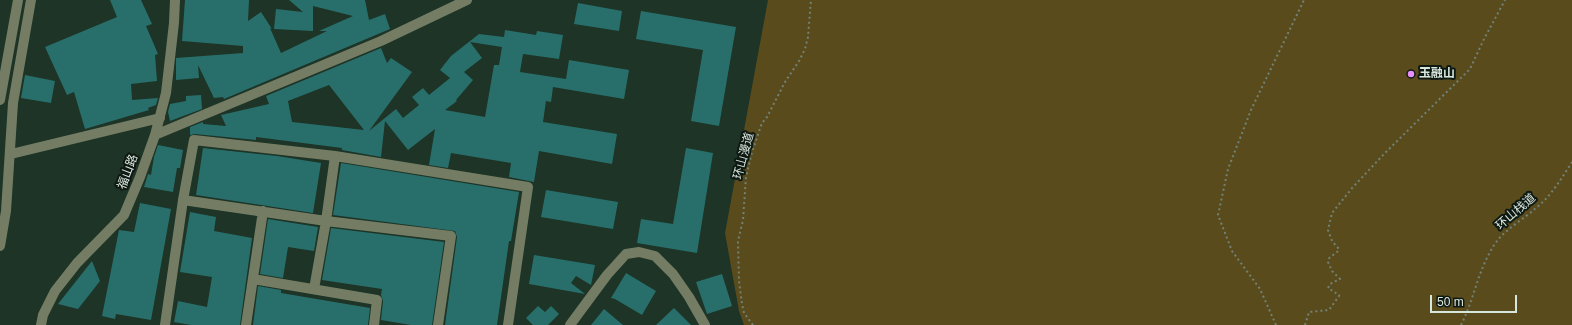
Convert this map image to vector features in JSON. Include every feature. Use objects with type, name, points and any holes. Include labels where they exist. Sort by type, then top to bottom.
[{"type":"street","points":[[0,100],[18,0]]},
{"type":"street","points":[[0,246],[6,211],[11,154],[13,103],[31,0]]},
{"type":"street","name":"福山路","points":[[41,325],[43,315],[56,291],[76,263],[124,215],[140,177],[155,135],[166,93],[174,23],[175,0]]},
{"type":"street","points":[[155,135],[381,41],[467,0]]},
{"type":"street","points":[[11,154],[160,118]]},
{"type":"street","points":[[165,325],[183,200],[194,140],[335,156],[528,187],[508,325]]},
{"type":"street","points":[[314,289],[326,221],[335,156]]},
{"type":"street","points":[[183,200],[326,221],[451,236],[438,325]]},
{"type":"street","points":[[246,325],[263,211]]},
{"type":"street","points":[[570,325],[607,274],[626,254],[639,252],[655,256],[673,274],[689,297],[705,325]]},
{"type":"street","points":[[253,279],[377,300],[374,325]]},
{"type":"path","name":"环山漫道","points":[[753,325],[744,313],[739,281],[738,241],[744,220],[746,177],[752,152],[762,123],[767,117],[785,82],[805,49],[808,37],[811,0]]},
{"type":"path","points":[[1276,325],[1260,289],[1232,252],[1218,215],[1228,169],[1251,110],[1304,0]]},
{"type":"path","points":[[1305,325],[1308,312],[1329,310],[1339,296],[1328,288],[1328,285],[1340,279],[1332,271],[1328,262],[1339,249],[1332,240],[1328,230],[1332,213],[1353,187],[1385,153],[1470,69],[1505,0]]},
{"type":"path","name":"环山栈道","points":[[1461,325],[1478,277],[1497,240],[1524,216],[1536,208],[1552,192],[1572,162]]},
{"type":"shaded area","points":[[768,0],[1572,0],[1572,325],[744,325],[739,311],[725,233]]},
{"type":"building","points":[[110,0],[141,0],[152,24],[146,26],[158,54],[155,55],[157,81],[131,84],[132,100],[158,98],[156,105],[148,108],[149,110],[85,129],[74,92],[67,95],[45,47],[117,17]]},
{"type":"building","points":[[185,0],[249,0],[248,21],[261,12],[272,29],[270,28],[281,53],[327,31],[319,31],[353,16],[313,6],[313,31],[274,29],[276,9],[303,12],[289,0],[365,0],[369,20],[385,14],[390,29],[224,99],[223,97],[214,98],[198,65],[199,78],[176,80],[176,58],[243,53],[243,46],[182,41]]},
{"type":"building","points":[[578,3],[622,11],[619,31],[574,24]]},
{"type":"building","points":[[641,11],[736,27],[719,126],[691,121],[703,50],[636,39]]},
{"type":"building","points":[[505,30],[536,35],[537,31],[563,35],[559,59],[523,54],[520,72],[566,79],[569,60],[629,70],[624,99],[553,87],[551,102],[546,101],[543,122],[617,134],[612,164],[539,151],[534,182],[509,177],[511,163],[451,153],[448,168],[429,165],[435,129],[408,150],[385,121],[381,157],[342,150],[342,148],[256,137],[256,140],[195,134],[190,135],[190,127],[203,122],[203,124],[226,126],[221,115],[269,104],[266,96],[381,48],[387,63],[391,58],[412,72],[369,131],[396,109],[403,118],[419,105],[412,97],[423,88],[429,95],[450,78],[440,70],[451,56],[479,34],[504,37]],"holes":[[[470,42],[502,47],[499,65],[494,65],[485,117],[445,110],[457,101],[456,100],[473,80],[464,72],[482,58]],[[329,85],[364,130],[292,122],[288,101]]]},
{"type":"building","points":[[25,75],[55,81],[51,103],[21,98]]},
{"type":"building","points":[[201,95],[202,109],[170,121],[168,112],[170,104],[186,101],[186,96]]},
{"type":"building","points":[[158,145],[183,150],[180,168],[177,168],[173,192],[144,187],[148,174],[151,175]]},
{"type":"building","points":[[203,148],[277,156],[321,163],[313,213],[196,195]]},
{"type":"building","points":[[686,148],[713,153],[697,253],[637,243],[641,219],[673,224]]},
{"type":"building","points":[[341,163],[519,192],[511,241],[509,241],[497,325],[445,325],[457,237],[455,231],[333,215]]},
{"type":"building","points":[[546,190],[618,202],[613,229],[541,217]]},
{"type":"building","points":[[140,203],[171,209],[151,320],[116,314],[115,319],[102,316],[119,230],[134,232]]},
{"type":"building","points":[[190,212],[216,217],[214,231],[252,238],[240,325],[191,325],[174,322],[178,301],[207,307],[212,277],[180,272]]},
{"type":"building","points":[[268,219],[318,227],[314,251],[288,247],[283,278],[260,274]]},
{"type":"building","points":[[331,228],[444,242],[432,325],[411,325],[381,320],[383,301],[381,295],[382,289],[322,280]]},
{"type":"building","points":[[534,255],[595,265],[591,285],[576,276],[571,283],[585,294],[529,284]]},
{"type":"building","points":[[92,261],[100,281],[78,309],[58,304]]},
{"type":"building","points":[[626,273],[656,291],[642,315],[611,298]]},
{"type":"building","points":[[722,274],[732,306],[707,314],[696,282]]},
{"type":"building","points":[[258,286],[281,290],[281,293],[370,308],[368,325],[253,325]]},
{"type":"building","points":[[538,306],[545,312],[551,306],[559,314],[548,325],[533,325],[526,318]]},
{"type":"building","points":[[674,308],[691,325],[656,325]]},
{"type":"building","points":[[604,309],[623,325],[591,325]]},
{"type":"place","name":"玉融山","points":[[1411,74]]}]
